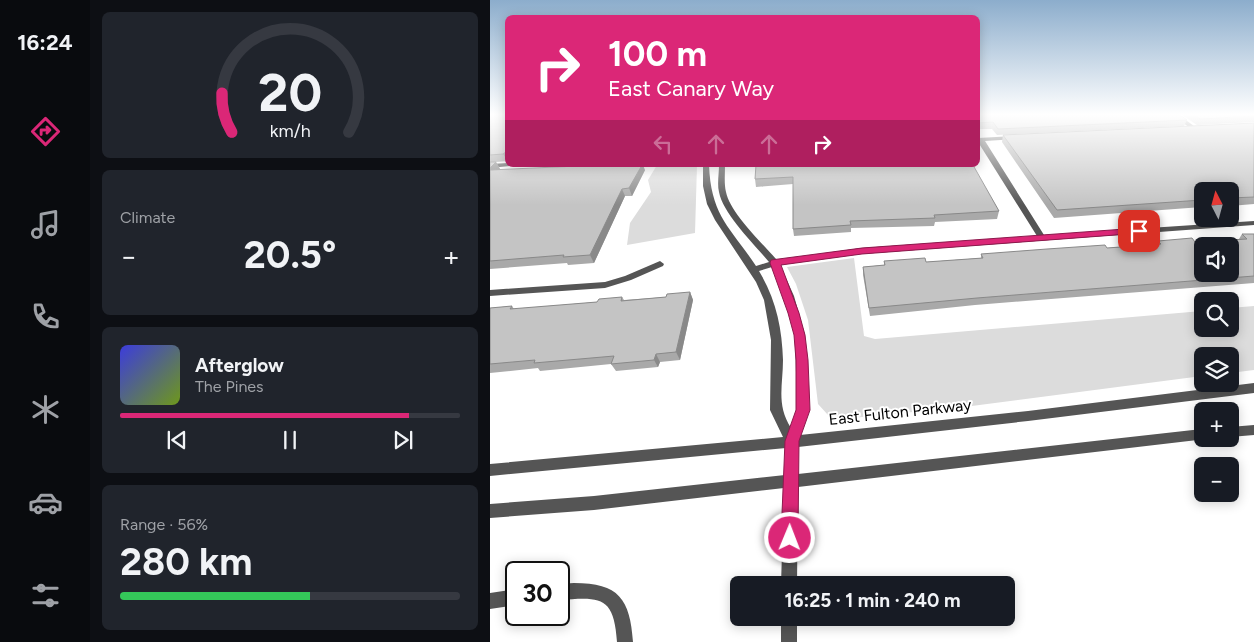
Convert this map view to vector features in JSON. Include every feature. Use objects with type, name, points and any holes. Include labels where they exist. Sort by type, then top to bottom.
[{"type":"street","points":[[982,145],[1042,238]]},
{"type":"street","points":[[490,166],[505,165]]},
{"type":"street","points":[[706,167],[704,182],[714,214],[754,270],[769,301],[778,350],[776,413],[792,441]]},
{"type":"street","points":[[722,167],[722,192],[726,202],[739,222],[775,263],[789,296],[800,343],[803,410],[792,441],[789,576]]},
{"type":"street","points":[[754,270],[775,263],[862,251],[1254,223]]},
{"type":"street","points":[[490,293],[605,285],[628,278],[660,264]]},
{"type":"street","name":"East Fulton Parkway","points":[[490,470],[1018,417],[1254,388]]},
{"type":"street","points":[[1239,431],[1254,430]]},
{"type":"street","points":[[490,511],[594,503],[1194,436]]},
{"type":"street","points":[[570,591],[584,589],[600,591],[613,600],[619,606],[625,624],[625,642]]},
{"type":"street","points":[[490,601],[505,599]]},
{"type":"street","points":[[789,626],[789,642]]},
{"type":"shaded area","points":[[656,167],[697,167],[695,233],[627,245],[630,223],[651,192],[648,180]]},
{"type":"shaded area","points":[[854,258],[864,336],[875,339],[1194,312],[1194,337],[1239,337],[1239,307],[1254,306],[1254,370],[1239,372],[1239,347],[1194,347],[1194,377],[964,407],[842,419],[828,415],[818,404],[808,320],[796,284],[787,267]]},
{"type":"building","points":[[490,145],[505,145],[505,152],[503,154],[490,155]]},
{"type":"building","points":[[1010,145],[1254,145],[1254,197],[1239,198],[1239,182],[1194,182],[1194,201],[1057,210]]},
{"type":"building","points":[[490,162],[496,162],[490,168]]},
{"type":"building","points":[[556,167],[641,167],[629,188],[622,189],[590,255],[563,257],[564,255],[490,261],[490,170]]},
{"type":"building","points":[[756,167],[974,167],[999,211],[934,215],[935,218],[850,221],[851,225],[793,229],[793,177],[755,179]]},
{"type":"building","points":[[1242,234],[1254,234],[1254,276],[1239,277],[1239,239],[1247,239]]},
{"type":"building","points":[[1192,238],[1194,241],[1194,281],[869,308],[863,267],[885,265],[884,261],[925,258],[926,262],[983,258],[981,254],[1105,245],[1107,248],[1161,244],[1158,241]]},
{"type":"building","points":[[690,292],[676,352],[656,354],[654,360],[611,364],[614,356],[534,363],[535,360],[490,364],[490,308],[512,306],[510,309],[597,302],[599,299],[622,297],[621,301],[666,297],[667,294]]},
{"type":"route","points":[[790,538],[792,441],[803,410],[802,360],[800,335],[794,313],[784,282],[775,263],[862,251],[1139,231]]}]
